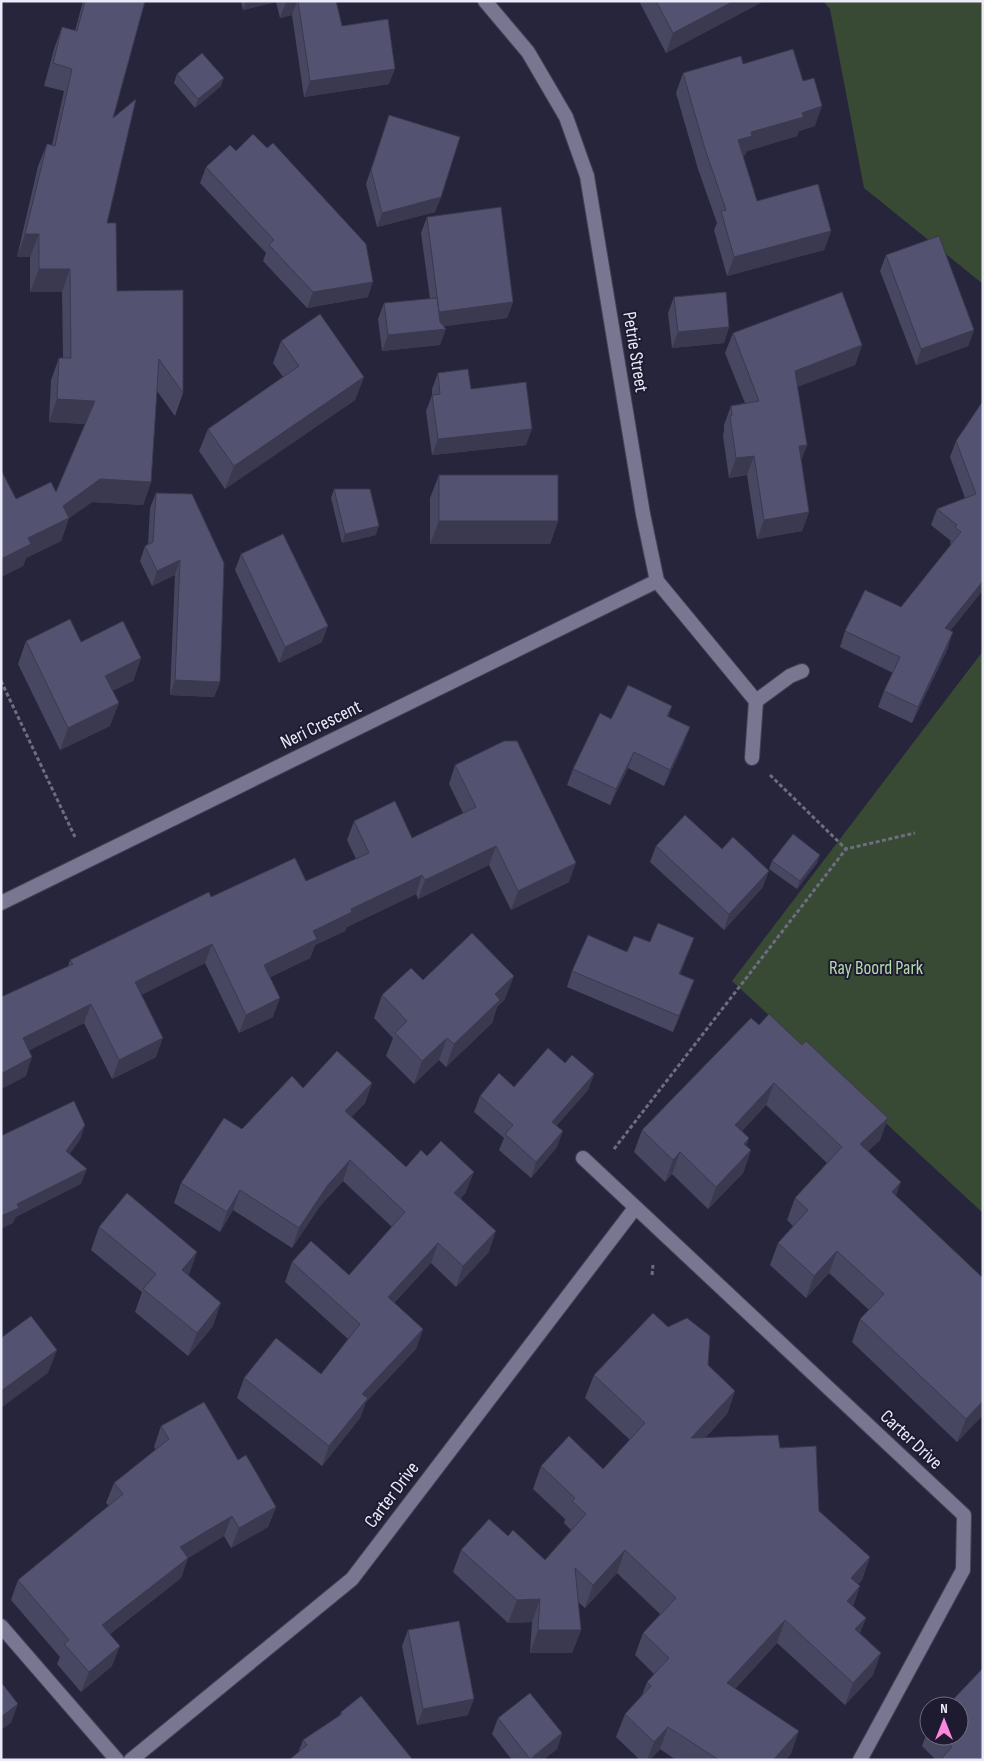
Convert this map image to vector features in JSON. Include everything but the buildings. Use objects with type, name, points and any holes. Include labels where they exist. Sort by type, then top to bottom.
[{"type":"street","name":"Petrie Street","points":[[485,1],[528,52],[566,117],[587,176],[643,514],[657,581],[756,701]]},
{"type":"street","name":"Neri Crescent","points":[[1,903],[657,581]]},
{"type":"street","points":[[752,758],[756,701],[790,676],[802,671]]},
{"type":"street","name":"Carter Drive","points":[[583,1158],[964,1515],[963,1570],[860,1760]]},
{"type":"street","name":"Carter Drive","points":[[131,1760],[352,1578],[635,1208]]},
{"type":"street","points":[[1,1626],[117,1760]]},
{"type":"path","points":[[1,681],[86,860]]},
{"type":"path","points":[[762,768],[846,849]]},
{"type":"path","points":[[612,1152],[846,849],[915,833]]},
{"type":"path","points":[[652,1275],[653,1265]]},
{"type":"green space","points":[[823,1],[983,1],[983,284],[864,188],[830,9]]},
{"type":"green space","name":"Ray Boord Park","points":[[983,651],[983,1213],[732,981]]}]
